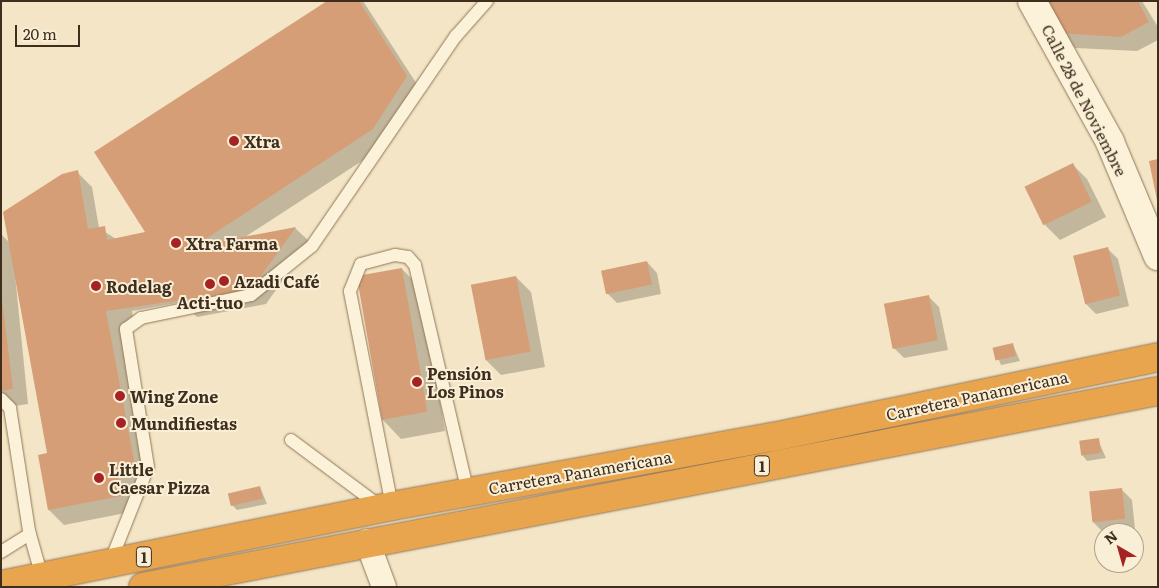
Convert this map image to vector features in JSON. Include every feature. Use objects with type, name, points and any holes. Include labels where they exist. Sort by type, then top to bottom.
[{"type":"highway","name":"Carretera Panamericana","points":[[1,585],[468,492],[773,437],[1158,357]]},
{"type":"highway","name":"Carretera Panamericana","points":[[143,587],[367,540],[1158,391]]},
{"type":"highway","points":[[367,540],[370,529],[391,507]]},
{"type":"highway","points":[[325,520],[357,529],[367,540]]},
{"type":"street","name":"Calle 28 de Noviembre","points":[[1032,1],[1110,142],[1158,256]]},
{"type":"street","points":[[367,540],[384,587]]},
{"type":"lane","points":[[110,563],[148,467],[126,329],[141,318],[242,299],[279,276],[312,246],[456,36],[487,1]]},
{"type":"lane","points":[[391,507],[350,291],[361,264],[395,256],[408,257],[415,265],[468,492]]},
{"type":"lane","points":[[1,399],[10,408],[30,534],[42,577]]},
{"type":"lane","points":[[291,440],[391,507]]},
{"type":"lane","points":[[1,552],[30,534]]},
{"type":"building","points":[[327,1],[359,1],[407,76],[373,129],[195,246],[296,227],[251,290],[106,311],[135,466],[117,470],[121,496],[48,510],[38,455],[47,453],[3,212],[62,174],[78,170],[88,229],[105,226],[107,240],[145,232],[94,152]]},
{"type":"building","points":[[1041,1],[1138,1],[1149,22],[1121,37],[1058,33]]},
{"type":"building","points":[[1158,159],[1158,200],[1157,200],[1149,161]]},
{"type":"building","points":[[1073,163],[1092,202],[1043,225],[1024,187]]},
{"type":"building","points":[[1108,247],[1120,296],[1085,304],[1073,256]]},
{"type":"building","points":[[647,261],[652,284],[606,294],[601,271]]},
{"type":"building","points":[[402,268],[427,412],[382,420],[357,276]]},
{"type":"building","points":[[516,276],[531,352],[486,360],[471,285]]},
{"type":"building","points":[[1,292],[13,389],[1,391]]},
{"type":"building","points":[[929,295],[938,340],[893,349],[884,304]]},
{"type":"building","points":[[1013,343],[1016,356],[995,360],[993,348]]},
{"type":"building","points":[[1099,438],[1101,453],[1081,456],[1079,441]]},
{"type":"building","points":[[260,486],[263,499],[231,506],[228,493]]},
{"type":"building","points":[[1122,488],[1125,519],[1092,522],[1089,491]]},
{"type":"place","name":"Xtra","points":[[234,141]]},
{"type":"place","name":"Xtra Farma","points":[[176,243]]},
{"type":"place","name":"Azadi Café","points":[[224,281]]},
{"type":"place","name":"Acti-tuo","points":[[210,284]]},
{"type":"place","name":"Rodelag","points":[[96,286]]},
{"type":"place","name":"Pensión Los Pinos","points":[[417,382]]},
{"type":"place","name":"Wing Zone","points":[[120,396]]},
{"type":"place","name":"Mundifiestas","points":[[121,423]]},
{"type":"place","name":"Little Caesar Pizza","points":[[99,478]]}]
